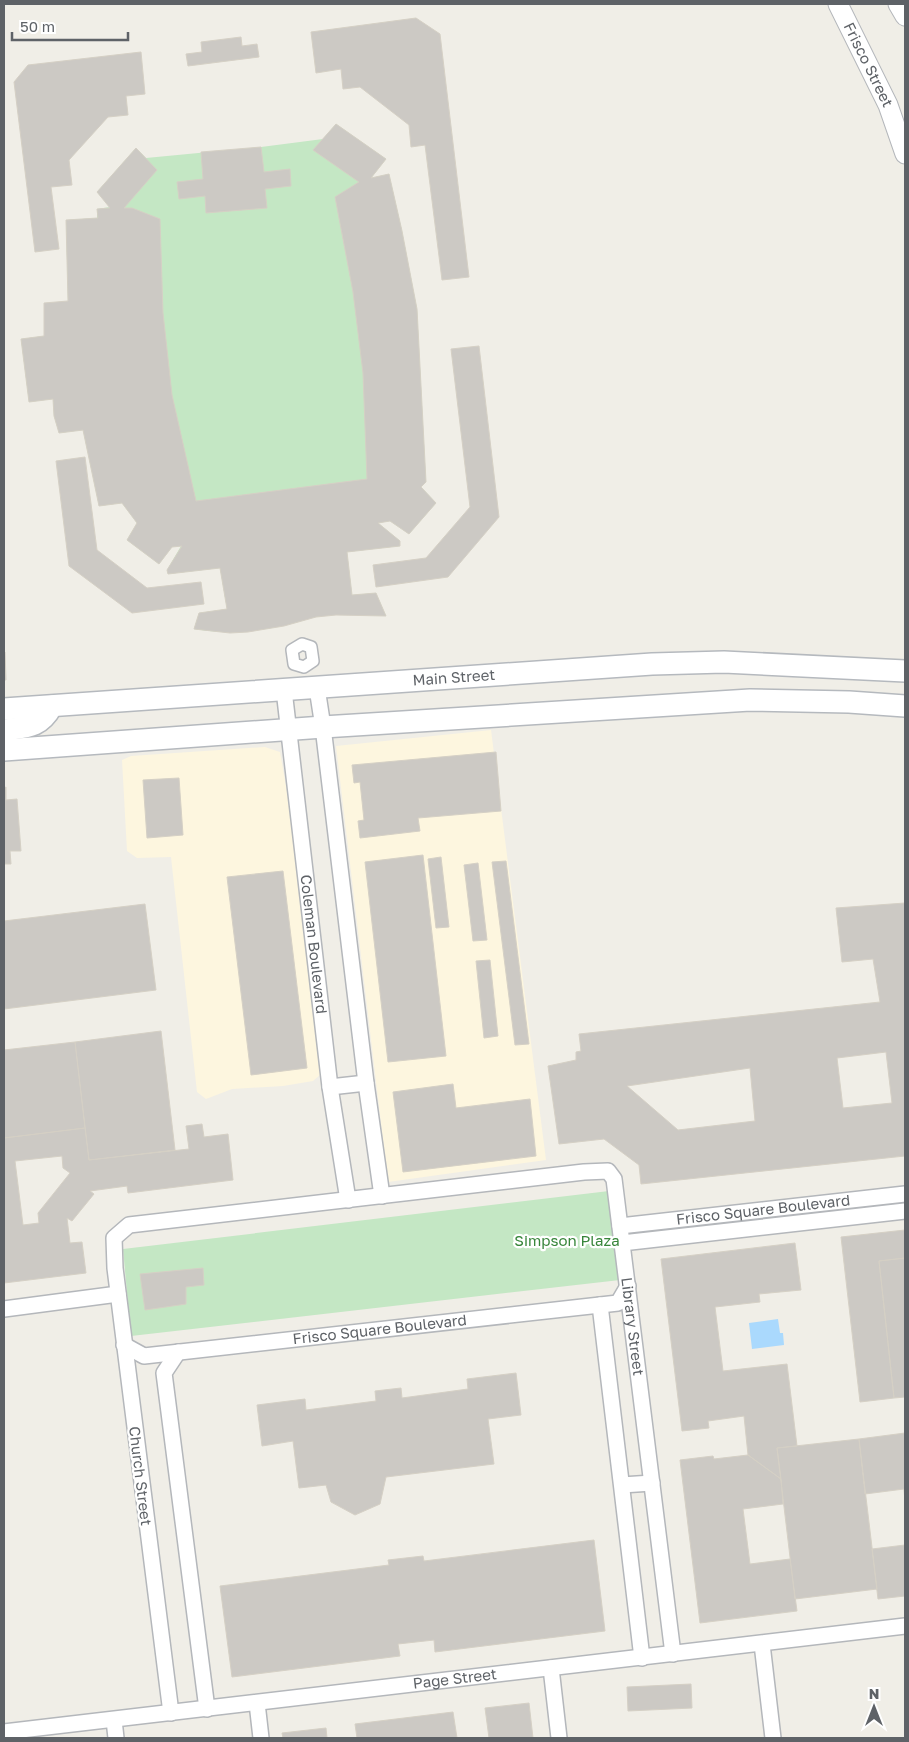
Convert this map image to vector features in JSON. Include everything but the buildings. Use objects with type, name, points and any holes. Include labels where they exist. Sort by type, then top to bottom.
[{"type":"main road","name":"Main Street","points":[[4,709],[652,664],[724,662],[905,671]]},
{"type":"main road","points":[[4,750],[289,729],[750,700],[849,702],[905,706]]},
{"type":"main road","points":[[4,730],[36,725],[47,716],[52,706]]},
{"type":"street","name":"Frisco Street","points":[[838,4],[888,105],[905,154]]},
{"type":"street","points":[[898,4],[905,16]]},
{"type":"street","points":[[302,642],[311,648],[313,661],[304,667],[324,727],[366,1083],[382,1196],[348,1200]]},
{"type":"street","name":"Coleman Boulevard","points":[[284,690],[330,1087],[348,1200]]},
{"type":"street","points":[[330,1087],[366,1083]]},
{"type":"street","name":"Library Street","points":[[382,1196],[584,1172],[608,1171],[614,1179],[672,1654]]},
{"type":"street","name":"Frisco Square Boulevard","points":[[620,1226],[905,1194]]},
{"type":"street","name":"Church Street","points":[[171,1713],[124,1345],[114,1238],[129,1225],[348,1200]]},
{"type":"street","name":"Frisco Square Boulevard","points":[[622,1243],[905,1211]]},
{"type":"street","name":"Frisco Square Boulevard","points":[[124,1345],[144,1356],[618,1303],[628,1286]]},
{"type":"street","points":[[4,1309],[118,1294]]},
{"type":"street","name":"Library Street","points":[[600,1304],[642,1658]]},
{"type":"street","points":[[178,1352],[164,1373],[207,1709]]},
{"type":"street","points":[[622,1485],[652,1483]]},
{"type":"street","name":"Page Street","points":[[4,1732],[905,1626]]},
{"type":"street","points":[[762,1644],[773,1738]]},
{"type":"street","points":[[551,1668],[559,1738]]},
{"type":"street","points":[[258,1703],[261,1738]]},
{"type":"street","points":[[114,1720],[116,1738]]},
{"type":"shaded area","points":[[491,730],[546,1160],[388,1182],[336,746]]},
{"type":"shaded area","points":[[265,747],[280,752],[291,815],[320,1075],[313,1081],[283,1086],[232,1089],[206,1099],[197,1092],[171,857],[137,858],[127,851],[122,760],[131,756]]},
{"type":"green space","points":[[336,124],[386,159],[371,178],[389,174],[402,231],[417,309],[426,482],[421,487],[436,503],[409,534],[390,521],[378,523],[400,541],[400,546],[347,552],[352,595],[376,593],[386,616],[325,616],[249,631],[227,632],[194,629],[199,613],[227,609],[220,568],[168,574],[167,570],[181,546],[172,547],[159,564],[127,540],[137,523],[122,503],[99,506],[83,430],[59,433],[54,416],[53,399],[29,402],[21,339],[44,336],[68,301],[66,220],[97,218],[97,209],[110,207],[97,192],[136,148],[146,158],[261,147],[323,139]]},
{"type":"green space","name":"Simpson Plaza","points":[[609,1191],[620,1280],[131,1336],[123,1249]]},
{"type":"water","points":[[778,1319],[780,1333],[783,1333],[784,1345],[752,1349],[749,1323]]}]
